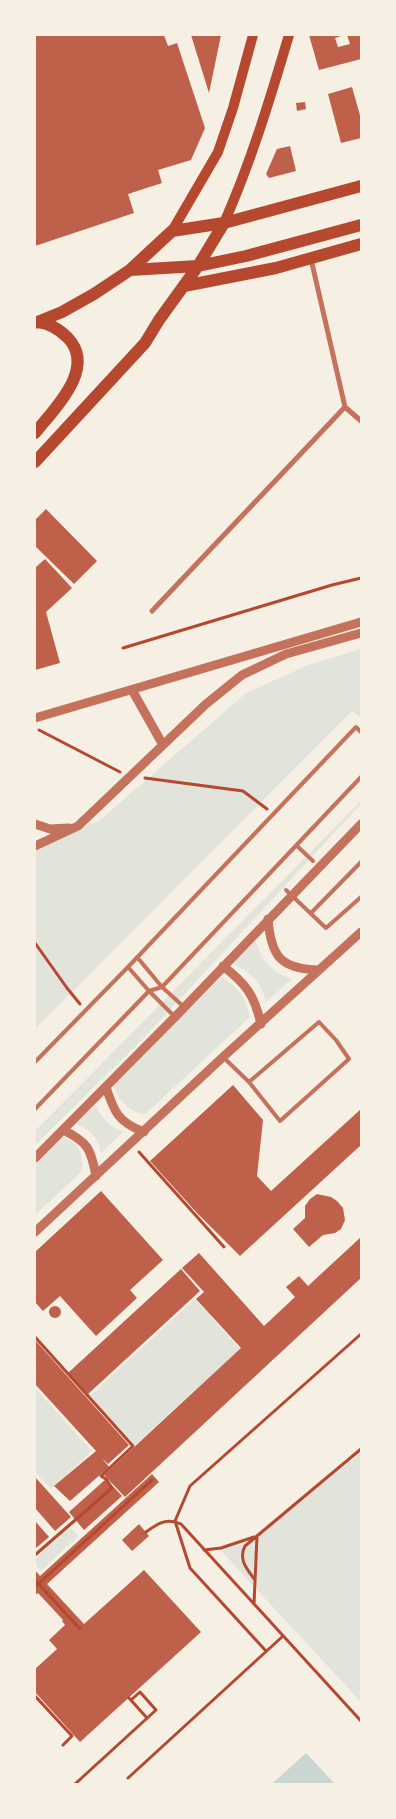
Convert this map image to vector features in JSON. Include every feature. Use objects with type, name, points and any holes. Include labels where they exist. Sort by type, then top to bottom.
[{"type":"main road","points":[[36,322],[62,312],[94,294],[130,270],[172,231],[218,152],[234,108],[253,35]]},
{"type":"main road","points":[[35,462],[145,343],[198,266],[224,223],[244,176],[289,35]]},
{"type":"main road","points":[[172,231],[224,223],[361,186]]},
{"type":"main road","points":[[130,270],[198,266],[246,256],[361,225]]},
{"type":"main road","points":[[184,286],[276,268],[361,244]]},
{"type":"main road","points":[[35,433],[65,397],[77,364],[74,347],[67,337],[52,326],[36,322]]},
{"type":"street","points":[[311,258],[346,406],[361,421]]},
{"type":"street","points":[[152,611],[346,406]]},
{"type":"street","points":[[35,718],[361,622]]},
{"type":"street","points":[[35,846],[78,826],[206,704],[242,676],[286,654],[361,633]]},
{"type":"street","points":[[132,690],[163,745]]},
{"type":"street","points":[[35,824],[59,829],[78,826]]},
{"type":"street","points":[[35,1158],[175,1017],[268,919],[289,892],[361,824]]},
{"type":"street","points":[[268,919],[270,940],[280,960],[290,966],[319,970]]},
{"type":"street","points":[[35,1232],[361,932]]},
{"type":"street","points":[[223,966],[242,981],[258,1008],[261,1024]]},
{"type":"street","points":[[106,1087],[112,1108],[119,1118],[130,1126],[144,1132]]},
{"type":"street","points":[[63,1130],[80,1138],[88,1147],[93,1159],[96,1176]]},
{"type":"lane","points":[[35,1062],[356,727],[361,732]]},
{"type":"lane","points":[[35,1110],[149,991],[162,987],[361,777]]},
{"type":"lane","points":[[296,845],[313,861]]},
{"type":"lane","points":[[311,913],[361,862]]},
{"type":"lane","points":[[289,892],[326,928],[361,897]]},
{"type":"lane","points":[[137,957],[162,987],[184,1007]]},
{"type":"lane","points":[[128,967],[175,1017]]},
{"type":"lane","points":[[224,1057],[249,1082],[280,1121],[349,1059],[336,1040],[319,1022],[249,1082]]},
{"type":"path","points":[[123,648],[361,578]]},
{"type":"path","points":[[35,728],[130,777],[243,791],[273,813]]},
{"type":"path","points":[[35,943],[85,1010]]},
{"type":"path","points":[[139,1152],[224,1247]]},
{"type":"path","points":[[266,1652],[190,1568],[175,1521],[190,1486],[361,1334]]},
{"type":"path","points":[[35,1337],[133,1446],[101,1476],[106,1479],[112,1488],[35,1555]]},
{"type":"path","points":[[255,1580],[244,1566],[242,1552],[245,1546],[361,1449]]},
{"type":"path","points":[[35,1587],[152,1480]]},
{"type":"path","points":[[146,1532],[159,1523],[175,1521],[181,1524],[361,1721]]},
{"type":"path","points":[[204,1550],[221,1548],[257,1536]]},
{"type":"path","points":[[254,1604],[257,1536]]},
{"type":"path","points":[[35,1580],[80,1628]]},
{"type":"path","points":[[128,1778],[283,1636]]},
{"type":"path","points":[[75,1784],[156,1710],[140,1692],[130,1699],[147,1718]]},
{"type":"path","points":[[35,1696],[72,1736],[63,1745]]},
{"type":"shaded area","points":[[361,649],[361,718],[352,711],[35,1029],[35,845],[99,821],[246,693],[308,665]]},
{"type":"shaded area","points":[[361,801],[361,804],[139,1043],[35,1145],[35,1131]]},
{"type":"shaded area","points":[[255,941],[269,965],[278,973],[292,979],[266,1002],[255,978],[233,964]]},
{"type":"shaded area","points":[[222,977],[244,999],[250,1017],[144,1115],[129,1108],[118,1096],[113,1085]]},
{"type":"shaded area","points":[[96,1105],[106,1122],[123,1132],[101,1153],[93,1135],[76,1124]]},
{"type":"shaded area","points":[[63,1137],[77,1146],[82,1159],[82,1171],[35,1215],[35,1165]]},
{"type":"shaded area","points":[[195,1299],[240,1349],[135,1445],[90,1396]]},
{"type":"shaded area","points":[[35,1388],[92,1451],[51,1489],[35,1472]]},
{"type":"shaded area","points":[[361,1453],[361,1702],[222,1552],[227,1548],[251,1542]]},
{"type":"shaded area","points":[[70,1527],[78,1536],[41,1571],[35,1564],[35,1560]]},
{"type":"shaded area","points":[[306,1753],[335,1784],[272,1784]]},
{"type":"building","points":[[35,35],[164,35],[168,46],[177,43],[205,128],[191,160],[158,170],[162,183],[128,194],[134,213],[35,246]]},
{"type":"building","points":[[191,35],[221,35],[209,93]]},
{"type":"building","points":[[309,35],[344,35],[335,38],[338,47],[350,44],[347,35],[361,35],[361,59],[319,70]]},
{"type":"building","points":[[352,87],[361,119],[361,138],[341,143],[328,94]]},
{"type":"building","points":[[305,102],[306,109],[297,111],[296,103]]},
{"type":"building","points":[[290,146],[296,171],[269,178],[266,174],[277,149]]},
{"type":"building","points":[[46,509],[97,561],[74,584],[35,546],[35,520]]},
{"type":"building","points":[[45,559],[72,588],[46,612],[60,663],[35,670],[35,566]]},
{"type":"building","points":[[233,1085],[263,1120],[257,1176],[271,1191],[361,1109],[361,1145],[240,1256],[197,1213],[150,1161]]},
{"type":"building","points":[[101,1191],[163,1260],[130,1290],[137,1298],[96,1336],[60,1296],[43,1311],[35,1302],[35,1252]]},
{"type":"building","points":[[317,1194],[331,1197],[337,1201],[343,1208],[345,1220],[341,1229],[335,1233],[323,1235],[309,1247],[293,1229],[305,1218],[305,1206]]},
{"type":"building","points":[[361,1237],[361,1278],[125,1497],[104,1475],[241,1348],[196,1299],[204,1292],[182,1268],[199,1253],[264,1326],[295,1297],[286,1287],[299,1276],[308,1286]]},
{"type":"building","points":[[181,1269],[200,1291],[88,1394],[68,1373]]},
{"type":"building","points":[[55,1306],[61,1312],[55,1318],[49,1312]]},
{"type":"building","points":[[35,1340],[129,1445],[108,1464],[102,1458],[109,1467],[70,1501],[54,1486],[96,1451],[35,1384]]},
{"type":"building","points":[[152,1474],[159,1482],[47,1584],[84,1624],[144,1570],[201,1632],[80,1742],[35,1692],[35,1669],[57,1649],[49,1640],[65,1625],[63,1620],[38,1593],[35,1595],[35,1570],[40,1576]]},
{"type":"building","points":[[35,1477],[71,1517],[55,1531],[35,1508]]},
{"type":"building","points":[[106,1479],[122,1496],[84,1530],[69,1512]]},
{"type":"building","points":[[35,1521],[49,1537],[36,1548],[35,1547]]},
{"type":"building","points":[[139,1524],[149,1536],[132,1551],[122,1540]]}]
